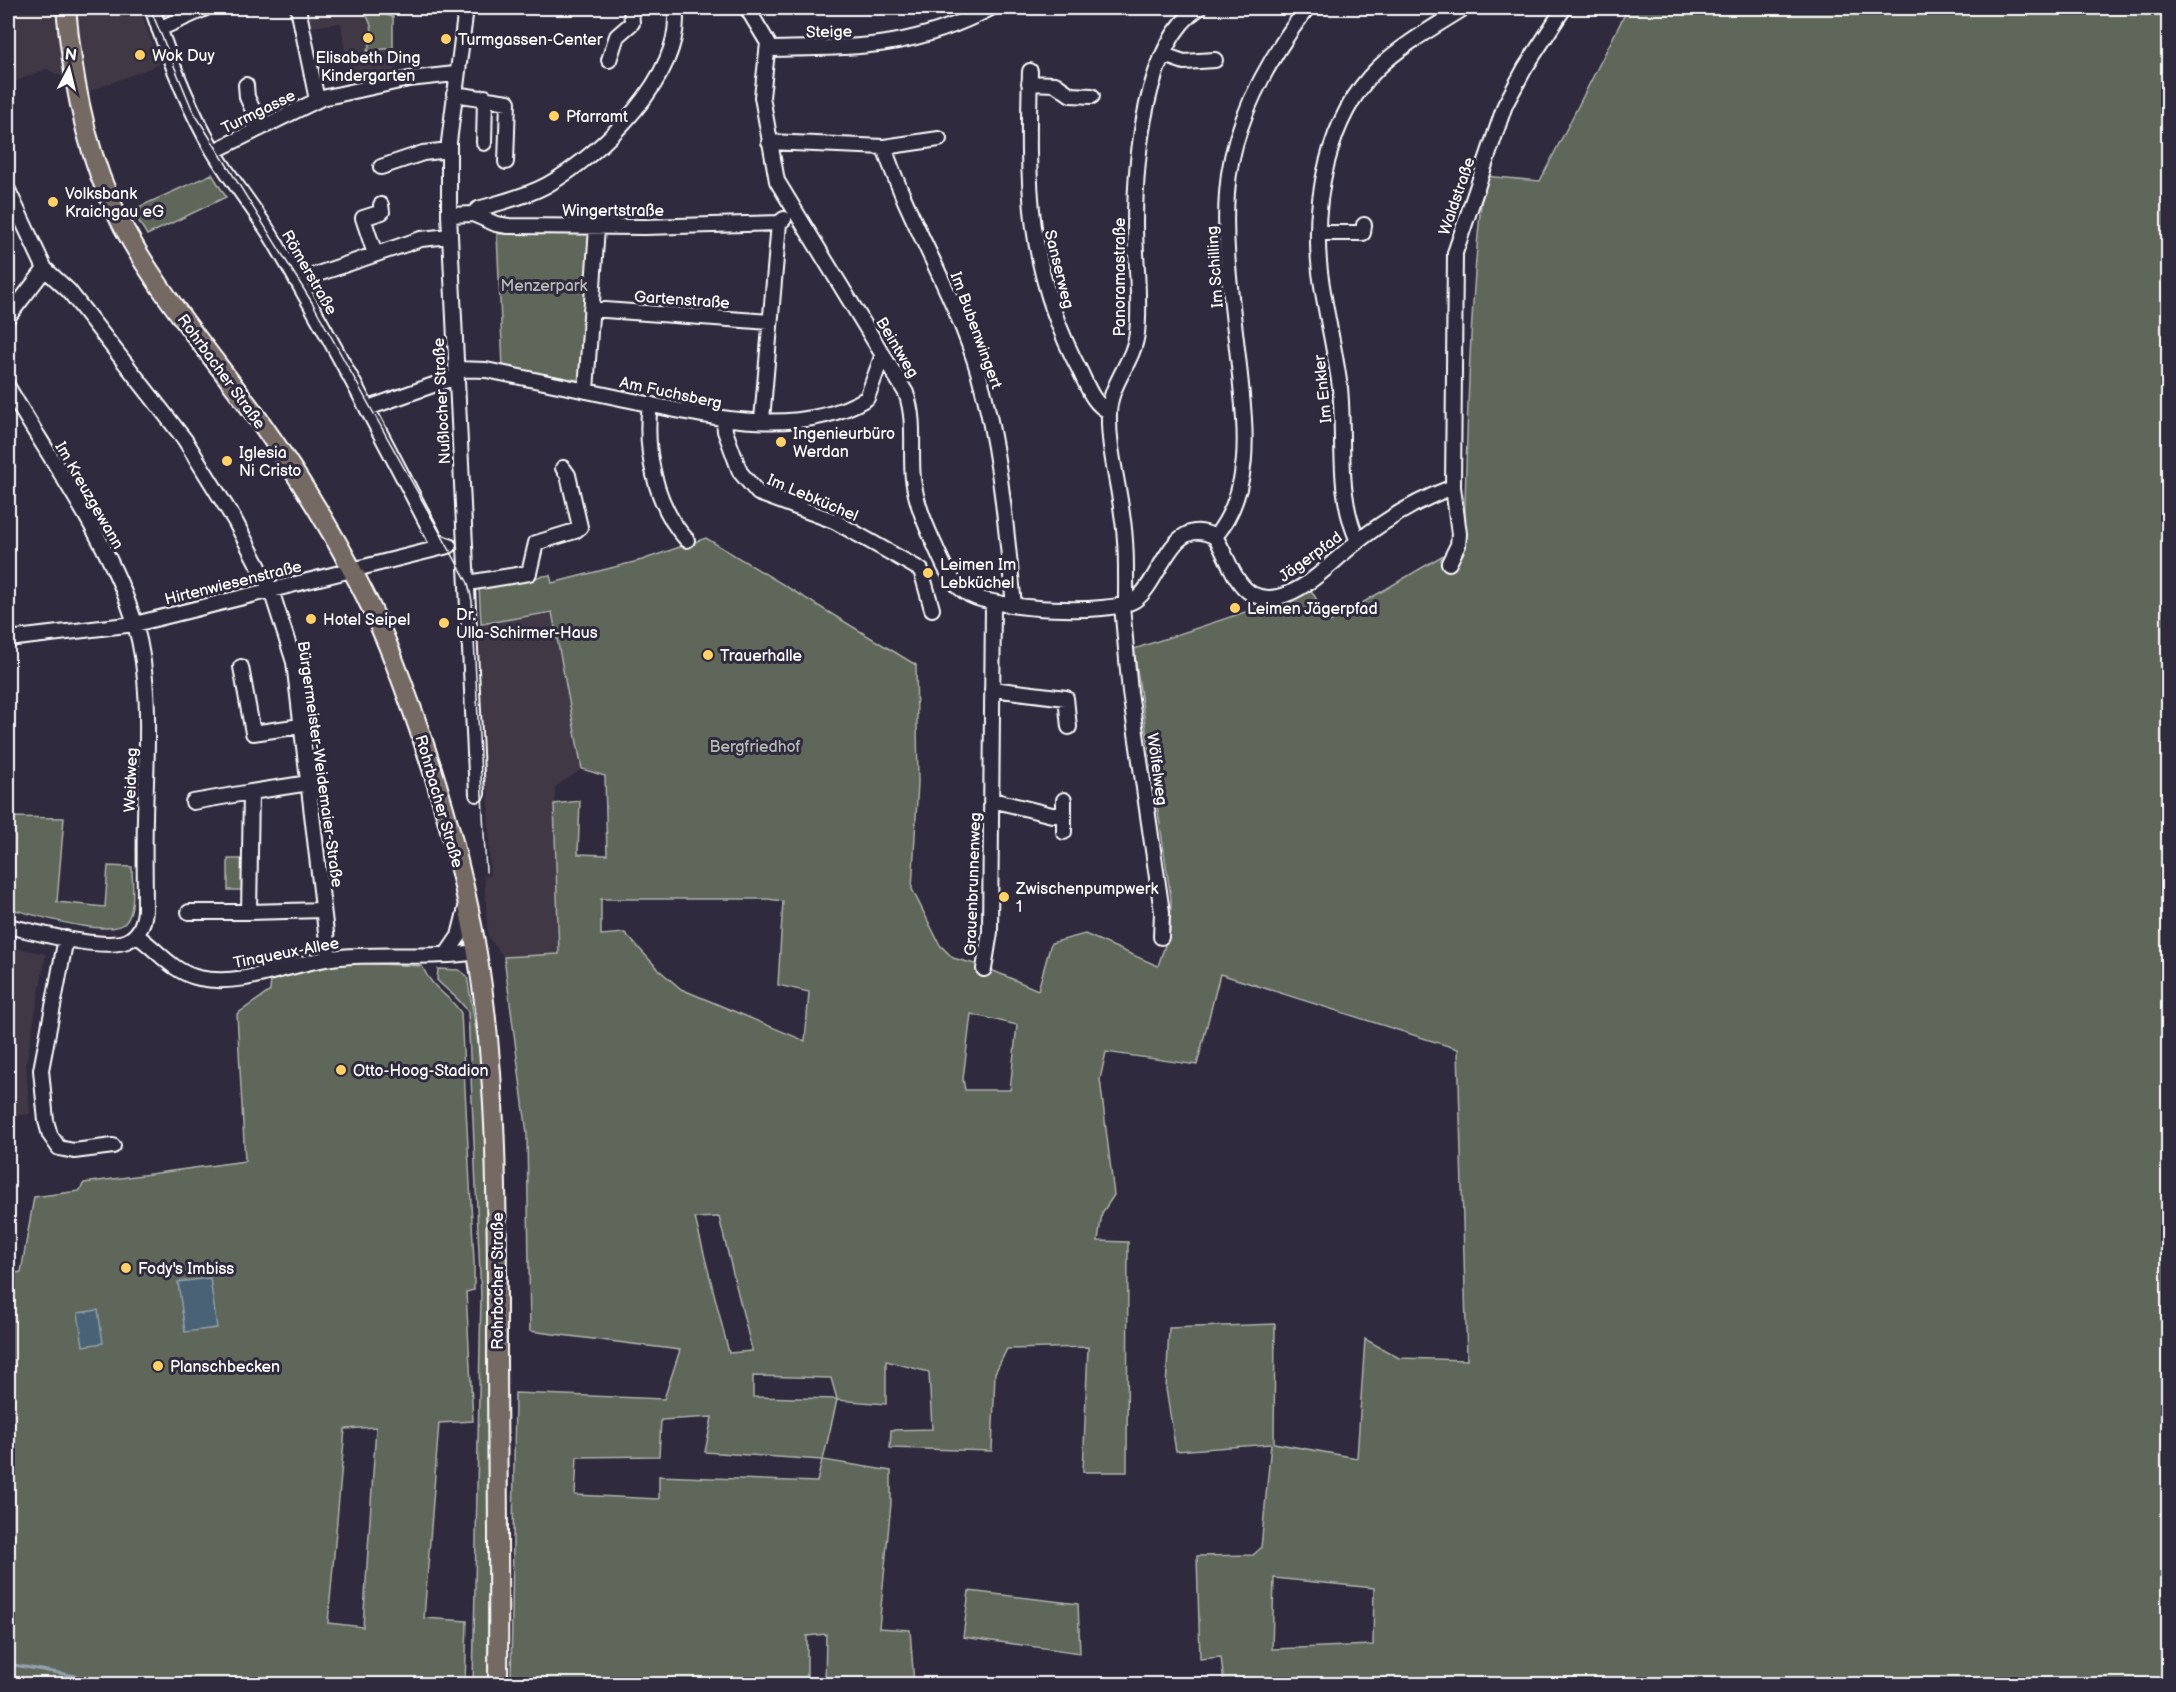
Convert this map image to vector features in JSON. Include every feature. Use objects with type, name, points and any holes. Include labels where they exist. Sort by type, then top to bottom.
[{"type":"main road","name":"Rohrbacher Straße","points":[[66,8],[70,53],[87,137],[108,196],[132,245],[266,430],[350,568],[389,648],[422,737],[447,817],[468,901],[491,1062],[495,1139],[498,1684]]},
{"type":"street","name":"Römerstraße","points":[[152,8],[199,125],[274,241],[297,281],[368,408],[436,541],[449,546]]},
{"type":"street","points":[[158,25],[206,8]]},
{"type":"street","name":"Turmgasse","points":[[298,8],[317,100]]},
{"type":"street","name":"Nußlocher Straße","points":[[466,8],[448,150],[456,373],[477,794]]},
{"type":"street","points":[[609,60],[617,36],[632,23],[631,8]]},
{"type":"street","points":[[473,214],[478,208],[518,197],[546,185],[581,163],[611,135],[639,104],[663,67],[672,43],[675,8]]},
{"type":"street","name":"Beintweg","points":[[747,8],[765,34],[768,49],[762,97],[777,181],[902,384],[909,403],[915,492],[945,570],[963,591],[993,603],[1084,609],[1124,605]]},
{"type":"street","name":"Steige","points":[[768,49],[892,44],[940,31],[992,8]]},
{"type":"street","name":"Panoramastraße","points":[[1124,605],[1125,536],[1108,411],[1115,386],[1136,340],[1138,164],[1147,110],[1164,55],[1183,21],[1198,8]]},
{"type":"street","name":"Im Schilling","points":[[1215,537],[1236,500],[1243,468],[1245,435],[1228,243],[1228,178],[1249,105],[1264,73],[1307,8]]},
{"type":"street","name":"Im Enkler","points":[[1358,541],[1346,501],[1340,389],[1320,272],[1318,233],[1321,198],[1332,149],[1341,123],[1356,96],[1387,60],[1464,8]]},
{"type":"street","name":"Waldstraße","points":[[1453,487],[1456,246],[1505,105],[1525,68],[1564,8]]},
{"type":"street","points":[[1164,55],[1184,62],[1215,60]]},
{"type":"street","name":"Turmgasse","points":[[214,151],[317,100],[409,79],[456,74]]},
{"type":"street","name":"Sanserweg","points":[[1092,96],[1071,95],[1055,84],[1029,77],[1029,193],[1038,261],[1057,321],[1094,399],[1108,411]]},
{"type":"street","points":[[246,85],[247,97],[261,128]]},
{"type":"street","points":[[454,94],[508,102],[506,162]]},
{"type":"street","points":[[484,144],[485,97]]},
{"type":"street","points":[[769,142],[884,147],[939,139]]},
{"type":"street","name":"Im Bubenwingert","points":[[884,147],[953,303],[979,374],[995,452],[1014,605]]},
{"type":"street","points":[[381,167],[423,153],[448,150]]},
{"type":"street","name":"Bürgermeister-Weidemaier-Straße","points":[[8,190],[45,269],[69,291],[185,440],[235,521],[272,590],[294,662],[328,958]]},
{"type":"street","points":[[375,254],[363,218],[382,212]]},
{"type":"street","points":[[762,420],[779,223],[797,212]]},
{"type":"street","name":"Wingertstraße","points":[[449,215],[473,214],[501,225],[597,227],[779,223]]},
{"type":"street","points":[[586,391],[597,227]]},
{"type":"street","points":[[1318,233],[1364,233]]},
{"type":"street","points":[[297,281],[421,239],[450,236]]},
{"type":"street","points":[[8,317],[45,269]]},
{"type":"street","name":"Gartenstraße","points":[[591,309],[770,322]]},
{"type":"street","name":"Am Fuchsberg","points":[[456,373],[486,370],[724,420],[804,420],[864,400],[872,391],[883,354]]},
{"type":"street","points":[[368,408],[456,373]]},
{"type":"street","name":"Im Kreuzgewann","points":[[8,387],[103,549],[114,570],[135,624]]},
{"type":"street","points":[[650,405],[648,427],[656,482],[668,513],[687,540]]},
{"type":"street","name":"Im Lebküchel","points":[[724,420],[725,431],[740,472],[756,492],[834,521],[921,570],[932,609]]},
{"type":"street","points":[[468,583],[529,573],[536,543],[575,531],[580,526],[581,520],[563,468]]},
{"type":"street","points":[[1449,563],[1458,545],[1459,534],[1453,487]]},
{"type":"street","name":"Jägerpfad","points":[[1215,537],[1244,588],[1253,595],[1268,599],[1280,597],[1301,587],[1358,541],[1406,508],[1453,487]]},
{"type":"street","points":[[1124,605],[1146,591],[1176,542],[1195,533],[1215,537]]},
{"type":"street","name":"Hirtenwiesenstraße","points":[[8,639],[135,624],[350,568],[465,544]]},
{"type":"street","name":"Grauenbrunnenweg","points":[[984,969],[990,937],[993,603]]},
{"type":"street","name":"Wölfelweg","points":[[1124,605],[1130,692],[1162,912],[1161,937]]},
{"type":"street","name":"Weidweg","points":[[135,624],[144,684],[147,739],[145,910],[142,926],[136,935]]},
{"type":"street","points":[[242,668],[253,733],[301,726]]},
{"type":"street","points":[[992,689],[1066,694],[1069,727]]},
{"type":"street","points":[[194,802],[309,783]]},
{"type":"street","points":[[249,912],[251,792]]},
{"type":"street","name":"Grauenbrunnenweg","points":[[992,800],[1052,815],[1064,808],[1064,832]]},
{"type":"street","points":[[446,955],[459,936],[468,901]]},
{"type":"street","points":[[189,912],[323,910]]},
{"type":"street","points":[[8,926],[66,938],[114,944],[136,935]]},
{"type":"street","name":"Tinqueux-Allee","points":[[136,935],[173,967],[192,976],[214,980],[246,977],[328,958],[477,952]]},
{"type":"street","points":[[66,938],[42,1058],[46,1121],[50,1135],[58,1148],[74,1151],[113,1146]]},
{"type":"shaded area","points":[[8,8],[139,8],[160,64],[90,91],[47,69],[8,84]]},
{"type":"shaded area","name":"Elisabeth Ding Kindergarten","points":[[337,8],[383,8],[382,14],[393,17],[393,47],[397,73],[349,83],[341,23],[305,28],[302,11],[323,9],[324,15],[338,13]]},
{"type":"shaded area","points":[[552,612],[582,769],[555,787],[559,955],[504,957],[488,937],[484,876],[490,875],[488,789],[474,796],[466,730],[461,628]]},
{"type":"shaded area","points":[[8,946],[46,954],[26,1064],[30,1114],[8,1117]]},
{"type":"green space","points":[[362,8],[383,8],[382,14],[393,17],[393,48],[367,51],[372,29]]},
{"type":"green space","name":"Bergfriedhof","points":[[1628,8],[2168,8],[2168,1684],[1224,1684],[1221,1657],[1200,1659],[1197,1556],[1253,1555],[1261,1548],[1271,1444],[1176,1451],[1166,1389],[1169,1328],[1275,1324],[1274,1443],[1357,1458],[1365,1339],[1399,1358],[1467,1360],[1458,1049],[1220,974],[1197,1065],[1106,1052],[1100,1079],[1114,1195],[1102,1213],[1098,1241],[1128,1242],[1127,1472],[1083,1472],[1088,1347],[1007,1349],[995,1373],[992,1451],[890,1448],[891,1430],[932,1429],[929,1372],[886,1361],[886,1404],[837,1400],[823,1460],[891,1471],[891,1503],[879,1628],[910,1630],[914,1684],[825,1684],[826,1634],[807,1636],[807,1684],[511,1684],[515,1393],[664,1399],[680,1350],[530,1331],[527,1134],[504,957],[559,954],[554,804],[580,801],[578,854],[607,855],[605,776],[582,769],[552,612],[481,624],[479,586],[550,575],[552,583],[642,560],[706,538],[916,665],[918,782],[912,889],[940,945],[953,958],[982,966],[1038,990],[1051,943],[1085,934],[1158,966],[1170,930],[1171,899],[1134,649],[1311,590],[1330,622],[1464,543],[1472,313],[1484,176],[1540,181]],"holes":[[[601,899],[768,899],[783,901],[778,985],[809,992],[805,1041],[681,989],[659,970],[625,933],[601,935]],[[971,1014],[1017,1025],[1010,1090],[965,1090],[963,1079]],[[719,1217],[752,1350],[729,1353],[695,1218]],[[753,1376],[831,1378],[837,1399],[753,1397]],[[712,1417],[705,1452],[822,1460],[817,1482],[659,1476],[659,1499],[575,1495],[577,1457],[659,1456],[661,1420]],[[1274,1578],[1374,1588],[1373,1645],[1272,1649]]]},
{"type":"green space","points":[[212,174],[226,197],[147,235],[132,210]]},
{"type":"green space","name":"Menzerpark","points":[[592,232],[583,381],[503,367],[497,234]]},
{"type":"green space","points":[[8,817],[64,818],[57,902],[105,907],[108,866],[132,867],[132,903],[126,922],[117,927],[88,927],[8,908]]},
{"type":"green space","points":[[228,859],[243,859],[243,890],[228,890]]},
{"type":"green space","points":[[336,962],[422,966],[431,981],[461,1013],[474,1261],[474,1290],[466,1292],[473,1421],[439,1423],[424,1618],[467,1621],[465,1684],[8,1684],[8,1274],[21,1272],[34,1197],[79,1191],[84,1183],[245,1161],[237,1014],[270,991],[271,979]],"holes":[[[376,1427],[363,1627],[328,1623],[345,1429]]]},
{"type":"green space","points":[[438,969],[459,970],[467,976],[481,1060],[485,1116],[489,1395],[488,1684],[473,1684],[481,1296],[468,1012],[458,999],[437,980]]},
{"type":"green space","points":[[969,1591],[1078,1604],[1080,1653],[963,1637]]},
{"type":"water","points":[[210,1278],[217,1328],[185,1332],[178,1282]]},
{"type":"water","points":[[98,1310],[103,1343],[83,1346],[78,1313]]},
{"type":"waterway","points":[[8,1664],[121,1684]]},
{"type":"tram line","points":[[150,8],[192,109],[313,304],[468,583],[472,601],[486,872]]},
{"type":"place","name":"Elisabeth Ding Kindergarten","points":[[368,38]]},
{"type":"place","name":"Turmgassen-Center","points":[[446,39]]},
{"type":"place","name":"Wok Duy","points":[[140,55]]},
{"type":"place","name":"Pfarramt","points":[[554,116]]},
{"type":"place","name":"Volksbank Kraichgau eG","points":[[53,202]]},
{"type":"place","name":"Ingenieurbüro Werdan","points":[[781,442]]},
{"type":"place","name":"Iglesia Ni Cristo","points":[[227,461]]},
{"type":"place","name":"Leimen Im Lebküchel","points":[[928,573]]},
{"type":"place","name":"Leimen Jägerpfad","points":[[1235,608]]},
{"type":"place","name":"Hotel Seipel","points":[[311,619]]},
{"type":"place","name":"Dr. Ulla-Schirmer-Haus","points":[[444,623]]},
{"type":"place","name":"Trauerhalle","points":[[708,655]]},
{"type":"place","name":"Zwischenpumpwerk 1","points":[[1004,897]]},
{"type":"place","name":"Otto-Hoog-Stadion","points":[[341,1070]]},
{"type":"place","name":"Fody's Imbiss","points":[[126,1268]]},
{"type":"place","name":"Planschbecken","points":[[158,1366]]}]
